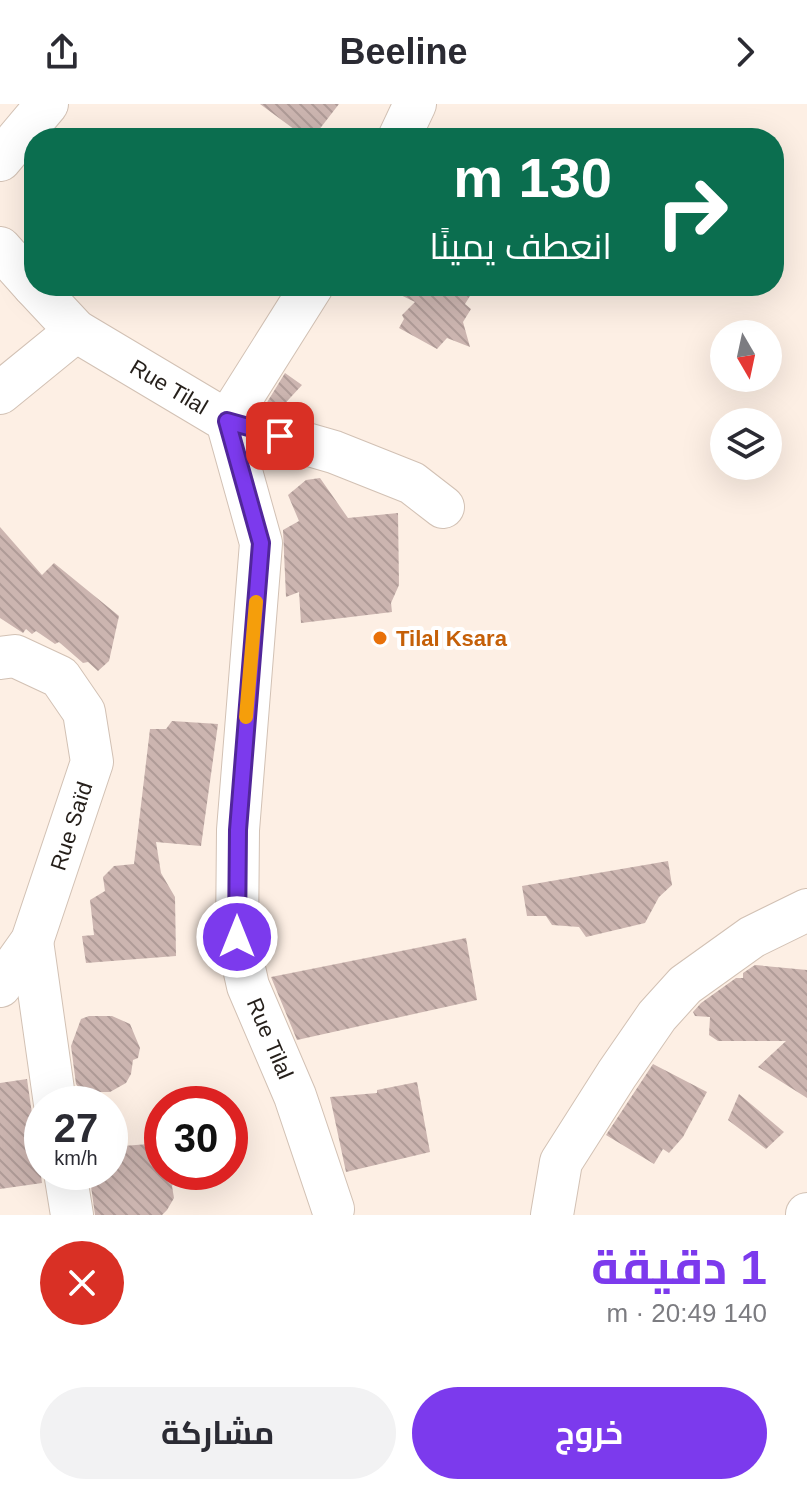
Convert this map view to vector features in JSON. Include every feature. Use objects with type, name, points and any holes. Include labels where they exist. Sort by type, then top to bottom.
[{"type":"street","points":[[27,128],[47,104]]},
{"type":"street","points":[[404,128],[415,104]]},
{"type":"street","points":[[0,160],[24,131]]},
{"type":"street","name":"Rue Tilal","points":[[0,248],[24,275]]},
{"type":"street","name":"Rue Tilal","points":[[43,296],[76,331],[227,421],[261,543],[238,830],[237,937],[248,986],[295,1096],[333,1209]]},
{"type":"street","points":[[306,296],[227,421],[334,452],[412,483],[443,507]]},
{"type":"street","points":[[0,393],[76,331]]},
{"type":"street","name":"Rue Saïd","points":[[0,658],[15,656],[60,677],[84,712],[92,762],[32,941],[0,986]]},
{"type":"street","points":[[552,1215],[561,1162],[657,1016],[685,985],[752,937],[807,910]]},
{"type":"street","points":[[32,941],[52,1086]]},
{"type":"street","points":[[68,1190],[72,1215]]},
{"type":"building","points":[[260,104],[339,104],[320,128],[292,128]]},
{"type":"building","points":[[403,296],[470,296],[465,304],[471,309],[463,322],[470,347],[447,338],[437,349],[399,328],[404,319],[402,315],[415,302]]},
{"type":"building","points":[[285,373],[302,385],[278,411],[266,404]]},
{"type":"building","points":[[320,478],[348,518],[398,513],[399,585],[391,603],[392,612],[301,623],[299,592],[286,597],[283,530],[299,521],[288,495],[306,480]]},
{"type":"building","points":[[0,527],[42,575],[54,563],[119,616],[109,661],[98,671],[88,662],[83,663],[59,642],[55,644],[36,631],[32,634],[26,629],[23,633],[0,618]]},
{"type":"building","points":[[172,721],[218,724],[201,846],[156,842],[161,873],[175,897],[176,956],[86,963],[82,936],[94,935],[90,900],[105,891],[103,877],[114,866],[134,864],[150,729],[166,729]]},
{"type":"building","points":[[668,861],[672,885],[659,897],[645,923],[586,937],[579,927],[552,925],[546,916],[527,916],[522,886]]},
{"type":"building","points":[[466,938],[477,1000],[297,1040],[271,977]]},
{"type":"building","points":[[755,965],[807,970],[807,1098],[758,1067],[786,1041],[718,1041],[709,1035],[710,1017],[695,1016],[693,1012],[736,978],[743,978],[743,973]]},
{"type":"building","points":[[112,1016],[130,1024],[140,1048],[126,1083],[121,1086],[76,1084],[71,1046],[81,1019]]},
{"type":"building","points":[[653,1064],[707,1092],[683,1137],[669,1153],[663,1149],[654,1164],[606,1135]]},
{"type":"building","points":[[27,1079],[28,1086],[24,1086],[24,1186],[0,1189],[0,1083]]},
{"type":"building","points":[[417,1082],[430,1152],[346,1172],[330,1097],[377,1093],[377,1090]]},
{"type":"building","points":[[739,1094],[784,1132],[766,1149],[728,1120]]},
{"type":"building","points":[[144,1144],[144,1190],[173,1190],[174,1198],[162,1215],[95,1215],[92,1190],[128,1190],[128,1146]]},
{"type":"slow traffic","points":[[246,717],[256,602]]},
{"type":"place","name":"Tilal Ksara","points":[[380,638]]},
{"type":"route","points":[[237,937],[238,830],[261,543],[227,421],[280,436]]}]
